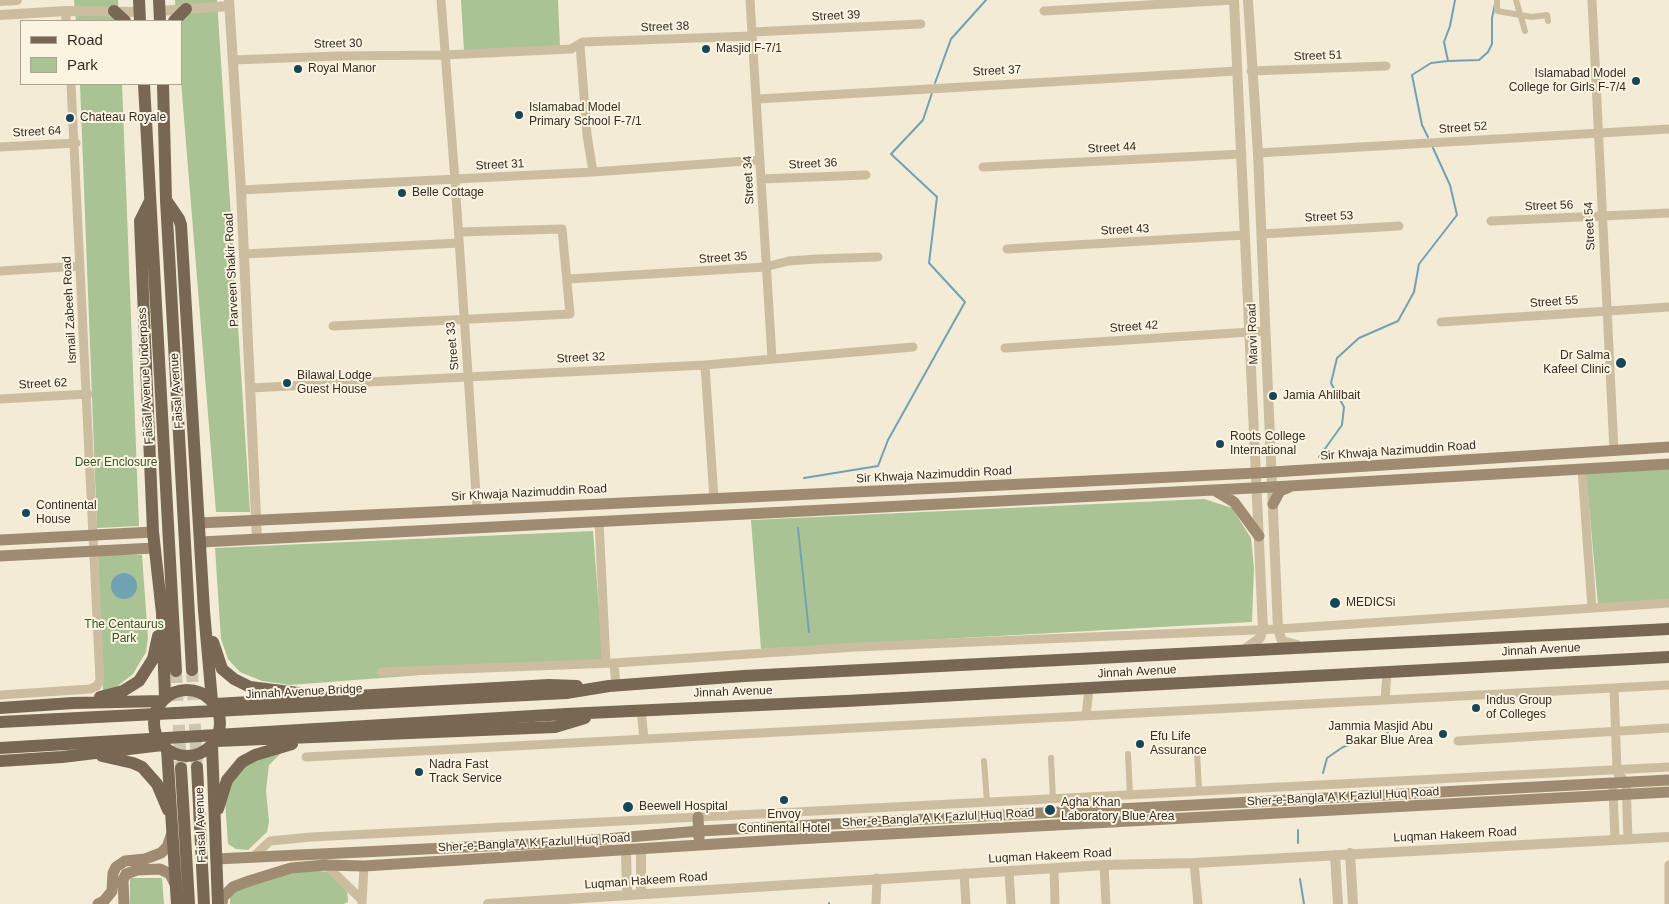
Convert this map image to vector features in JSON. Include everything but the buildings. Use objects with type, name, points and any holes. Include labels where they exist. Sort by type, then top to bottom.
[{"type":"main road","points":[[175,20],[186,9]]},
{"type":"main road","points":[[114,11],[123,20]]},
{"type":"main road","points":[[0,708],[164,699],[184,689],[204,694],[214,702],[221,722],[214,743],[205,751],[185,756],[165,747],[157,737],[154,718],[164,699],[165,678],[162,613],[153,532],[140,221],[150,200],[148,128],[144,85]]},
{"type":"main road","points":[[163,85],[166,200],[192,670]]},
{"type":"main road","points":[[148,128],[164,127]]},
{"type":"main road","name":"Faisal Avenue Underpass","points":[[150,200],[176,671]]},
{"type":"main road","name":"Faisal Avenue","points":[[166,200],[181,225],[204,611],[214,702]]},
{"type":"main road","name":"Sir Khwaja Nazimuddin Road","points":[[199,523],[1257,473],[1669,448]]},
{"type":"main road","points":[[201,542],[1272,487],[1669,464]]},
{"type":"main road","points":[[1273,504],[1280,492],[1296,485]]},
{"type":"main road","points":[[1214,490],[1234,502],[1259,536]]},
{"type":"main road","points":[[530,506],[533,525]]},
{"type":"main road","points":[[0,540],[153,532]]},
{"type":"main road","points":[[71,536],[74,553]]},
{"type":"main road","points":[[0,556],[154,548]]},
{"type":"main road","points":[[165,678],[174,684],[180,685],[200,681],[203,671],[204,611]]},
{"type":"main road","points":[[204,611],[216,654],[222,668],[234,679],[250,687],[322,697]]},
{"type":"main road","points":[[73,703],[118,692],[139,681],[153,659],[162,613]]},
{"type":"main road","name":"Jinnah Avenue","points":[[612,686],[744,676],[1057,661],[1245,649],[1669,629]]},
{"type":"main road","name":"Jinnah Avenue","points":[[606,711],[1387,673],[1669,657]]},
{"type":"main road","points":[[214,702],[548,685],[612,686]]},
{"type":"main road","name":"Jinnah Avenue Bridge","points":[[0,722],[566,693],[612,686]]},
{"type":"main road","points":[[214,743],[555,727],[606,711]]},
{"type":"main road","points":[[0,748],[606,711]]},
{"type":"main road","points":[[214,817],[227,780],[242,762],[282,746],[321,738]]},
{"type":"main road","name":"Faisal Avenue","points":[[214,743],[214,817],[218,904]]},
{"type":"main road","points":[[0,761],[165,747]]},
{"type":"main road","points":[[165,747],[171,804],[177,904]]},
{"type":"main road","points":[[62,757],[99,756],[133,763],[142,767],[157,784],[172,826],[167,847],[146,865],[126,874],[123,880],[124,904]]},
{"type":"main road","points":[[171,804],[174,796],[174,765],[204,762],[207,765],[210,800],[214,817]]},
{"type":"main road","points":[[197,767],[204,904]]},
{"type":"main road","points":[[181,768],[188,904]]},
{"type":"main road","name":"Sher-e-Bangla A K Fazlul Huq Road","points":[[216,859],[571,842],[699,831],[1376,796],[1618,777],[1669,780]]},
{"type":"main road","name":"Sher-e-Bangla A K Fazlul Huq Road","points":[[222,904],[223,897],[233,887],[291,868],[326,864],[364,866],[700,845],[1669,792]]},
{"type":"main road","points":[[1376,796],[1378,809]]},
{"type":"main road","points":[[1077,824],[1078,811]]},
{"type":"main road","points":[[698,817],[700,845]]},
{"type":"main road","points":[[104,903],[112,891],[116,868],[125,861],[160,869],[170,874],[176,887]]},
{"type":"street","points":[[0,1],[17,0]]},
{"type":"street","name":"Street 33","points":[[441,0],[460,243],[477,509]]},
{"type":"street","name":"Street 34","points":[[750,0],[758,99],[772,358]]},
{"type":"street","points":[[1044,11],[1234,0]]},
{"type":"street","name":"Marvi Road","points":[[1234,0],[1263,629]]},
{"type":"street","name":"Marvi Road","points":[[1248,0],[1262,234],[1278,629]]},
{"type":"street","points":[[1516,0],[1525,31]]},
{"type":"street","name":"Street 54","points":[[1592,0],[1614,451]]},
{"type":"street","points":[[1497,2],[1497,11],[1520,13],[1532,17],[1546,15],[1548,21]]},
{"type":"street","points":[[160,11],[229,3]]},
{"type":"street","name":"Parveen Shakir Road","points":[[229,3],[241,190],[258,539]]},
{"type":"street","points":[[0,15],[66,16],[114,11],[140,11]]},
{"type":"street","name":"Street 39","points":[[752,34],[921,24]]},
{"type":"street","name":"Street 38","points":[[444,55],[571,49],[583,42],[752,34]]},
{"type":"street","points":[[580,45],[587,135],[593,172]]},
{"type":"street","name":"Street 30","points":[[233,60],[444,55]]},
{"type":"street","name":"Street 51","points":[[1251,71],[1386,66]]},
{"type":"street","points":[[1237,71],[1251,71]]},
{"type":"street","name":"Street 37","points":[[758,99],[1237,71]]},
{"type":"street","name":"Ismail Zabeeh Road","points":[[0,695],[90,689],[100,683],[76,143],[71,85]]},
{"type":"street","name":"Street 52","points":[[1258,153],[1669,129]]},
{"type":"street","name":"Street 64","points":[[0,146],[76,143]]},
{"type":"street","points":[[1242,154],[1258,153]]},
{"type":"street","name":"Street 44","points":[[983,167],[1242,154]]},
{"type":"street","name":"Street 31","points":[[241,190],[455,180],[760,160]]},
{"type":"street","name":"Street 36","points":[[762,179],[866,175]]},
{"type":"street","name":"Street 56","points":[[1491,221],[1669,213]]},
{"type":"street","name":"Street 53","points":[[1262,234],[1399,226]]},
{"type":"street","points":[[333,326],[570,314],[562,228],[459,232]]},
{"type":"street","points":[[1245,235],[1262,234]]},
{"type":"street","name":"Street 43","points":[[1007,249],[1245,235]]},
{"type":"street","points":[[244,254],[460,243]]},
{"type":"street","name":"Street 35","points":[[568,279],[766,267],[789,261],[817,258],[878,257]]},
{"type":"street","points":[[0,271],[80,266]]},
{"type":"street","name":"Street 55","points":[[1441,322],[1669,307]]},
{"type":"street","name":"Street 42","points":[[1005,348],[1266,331]]},
{"type":"street","name":"Street 32","points":[[250,388],[705,365],[913,347]]},
{"type":"street","points":[[705,365],[714,499]]},
{"type":"street","name":"Street 62","points":[[0,399],[88,394]]},
{"type":"street","points":[[1582,469],[1592,608]]},
{"type":"street","points":[[599,522],[612,686]]},
{"type":"street","points":[[381,672],[610,663],[856,647],[1278,629],[1669,603]]},
{"type":"street","points":[[1245,649],[1260,638],[1263,629]]},
{"type":"street","points":[[1278,629],[1282,641],[1306,647]]},
{"type":"street","points":[[1385,700],[1387,673]]},
{"type":"street","points":[[306,757],[1669,685]]},
{"type":"street","points":[[1086,716],[1088,688]]},
{"type":"street","points":[[1614,688],[1618,777],[1613,796],[1614,840]]},
{"type":"street","points":[[642,710],[644,739]]},
{"type":"street","points":[[1458,741],[1669,728]]},
{"type":"street","points":[[1197,751],[1199,791]]},
{"type":"street","points":[[1128,754],[1130,795]]},
{"type":"street","points":[[1051,758],[1053,799]]},
{"type":"street","points":[[984,761],[987,802]]},
{"type":"street","points":[[252,858],[274,839],[1199,791],[1618,777],[1669,767]]},
{"type":"street","points":[[1618,777],[1627,794],[1628,839]]},
{"type":"street","points":[[1078,798],[1078,811]]},
{"type":"street","name":"Luqman Hakeem Road","points":[[488,904],[1104,865],[1669,837]]},
{"type":"street","points":[[641,893],[642,850]]},
{"type":"street","points":[[626,851],[627,894]]},
{"type":"street","points":[[1350,853],[1353,904]]},
{"type":"street","points":[[316,854],[362,902]]},
{"type":"street","points":[[1335,855],[1338,904]]},
{"type":"street","points":[[1194,862],[1198,904]]},
{"type":"street","points":[[1104,865],[1106,904]]},
{"type":"street","points":[[1669,865],[1669,904]]},
{"type":"street","points":[[362,902],[364,866]]},
{"type":"street","points":[[1054,868],[1056,904]]},
{"type":"street","points":[[1009,871],[1012,904]]},
{"type":"street","points":[[964,873],[966,904]]},
{"type":"street","points":[[876,878],[876,904]]},
{"type":"green space","points":[[74,0],[118,0],[119,20],[76,20]]},
{"type":"green space","points":[[175,0],[217,0],[250,512],[216,512],[181,85],[182,20],[176,20]]},
{"type":"green space","points":[[461,0],[558,0],[560,47],[464,51]]},
{"type":"green space","name":"Deer Enclosure","points":[[80,85],[122,85],[139,526],[97,528]]},
{"type":"green space","points":[[1669,468],[1669,600],[1598,605],[1586,473]]},
{"type":"green space","points":[[1204,499],[1232,508],[1251,538],[1254,568],[1252,622],[761,649],[751,520]]},
{"type":"green space","points":[[593,531],[603,661],[290,685],[262,681],[240,672],[228,659],[221,639],[215,548]]},
{"type":"green space","name":"The Centaurus Park","points":[[98,553],[142,555],[148,638],[146,652],[133,674],[115,688],[103,692]]},
{"type":"green space","points":[[283,751],[269,765],[266,790],[269,822],[267,832],[248,850],[236,849],[228,844],[225,801],[233,773],[257,755]]},
{"type":"green space","points":[[301,870],[334,872],[347,885],[348,902],[343,904],[230,904],[230,894],[252,883]]},
{"type":"green space","points":[[130,878],[162,878],[164,904],[130,904]]},
{"type":"water","points":[[124,573],[133,577],[137,586],[133,595],[124,599],[115,595],[111,586],[115,577]]},
{"type":"waterway","points":[[935,83],[951,39],[986,0]]},
{"type":"waterway","points":[[1428,137],[1422,125],[1412,75],[1431,63],[1448,61],[1444,42],[1450,26],[1455,0]]},
{"type":"waterway","points":[[1448,61],[1479,60],[1488,52],[1492,44],[1492,18],[1495,4]]},
{"type":"waterway","points":[[804,478],[878,466],[888,440],[965,302],[929,263],[937,197],[891,154],[923,120],[932,93]]},
{"type":"waterway","points":[[1319,457],[1342,425],[1344,407],[1331,383],[1337,358],[1359,338],[1398,321],[1414,292],[1419,264],[1457,215],[1450,185],[1433,148]]},
{"type":"waterway","points":[[798,528],[809,632]]},
{"type":"waterway","points":[[1323,773],[1327,758],[1343,747],[1366,739],[1385,736],[1393,725]]},
{"type":"waterway","points":[[1298,830],[1298,843]]},
{"type":"waterway","points":[[1300,879],[1304,904]]},
{"type":"tunnel","points":[[192,670],[197,767]]},
{"type":"tunnel","points":[[176,671],[181,768]]},
{"type":"place","name":"Masjid F-7/1","points":[[706,49]]},
{"type":"place","name":"Royal Manor","points":[[298,69]]},
{"type":"place","name":"Islamabad Model College for Girls F-7/4","points":[[1636,81]]},
{"type":"place","name":"Islamabad Model Primary School F-7/1","points":[[519,115]]},
{"type":"place","name":"Chateau Royale","points":[[70,118]]},
{"type":"place","name":"Belle Cottage","points":[[402,193]]},
{"type":"place","name":"Dr Salma Kafeel Clinic","points":[[1621,363]]},
{"type":"place","name":"Bilawal Lodge Guest House","points":[[287,383]]},
{"type":"place","name":"Jamia Ahlilbait","points":[[1273,396]]},
{"type":"place","name":"Roots College International","points":[[1220,444]]},
{"type":"place","name":"Continental House","points":[[26,513]]},
{"type":"place","name":"MEDICSi","points":[[1335,603]]},
{"type":"place","name":"Indus Group of Colleges","points":[[1476,708]]},
{"type":"place","name":"Jammia Masjid Abu Bakar Blue Area","points":[[1443,734]]},
{"type":"place","name":"Efu Life Assurance","points":[[1140,744]]},
{"type":"place","name":"Nadra Fast Track Service","points":[[419,772]]},
{"type":"place","name":"Envoy Continental Hotel","points":[[784,800]]},
{"type":"place","name":"Beewell Hospital","points":[[628,807]]},
{"type":"place","name":"Agha Khan Laboratory Blue Area","points":[[1050,810]]}]
